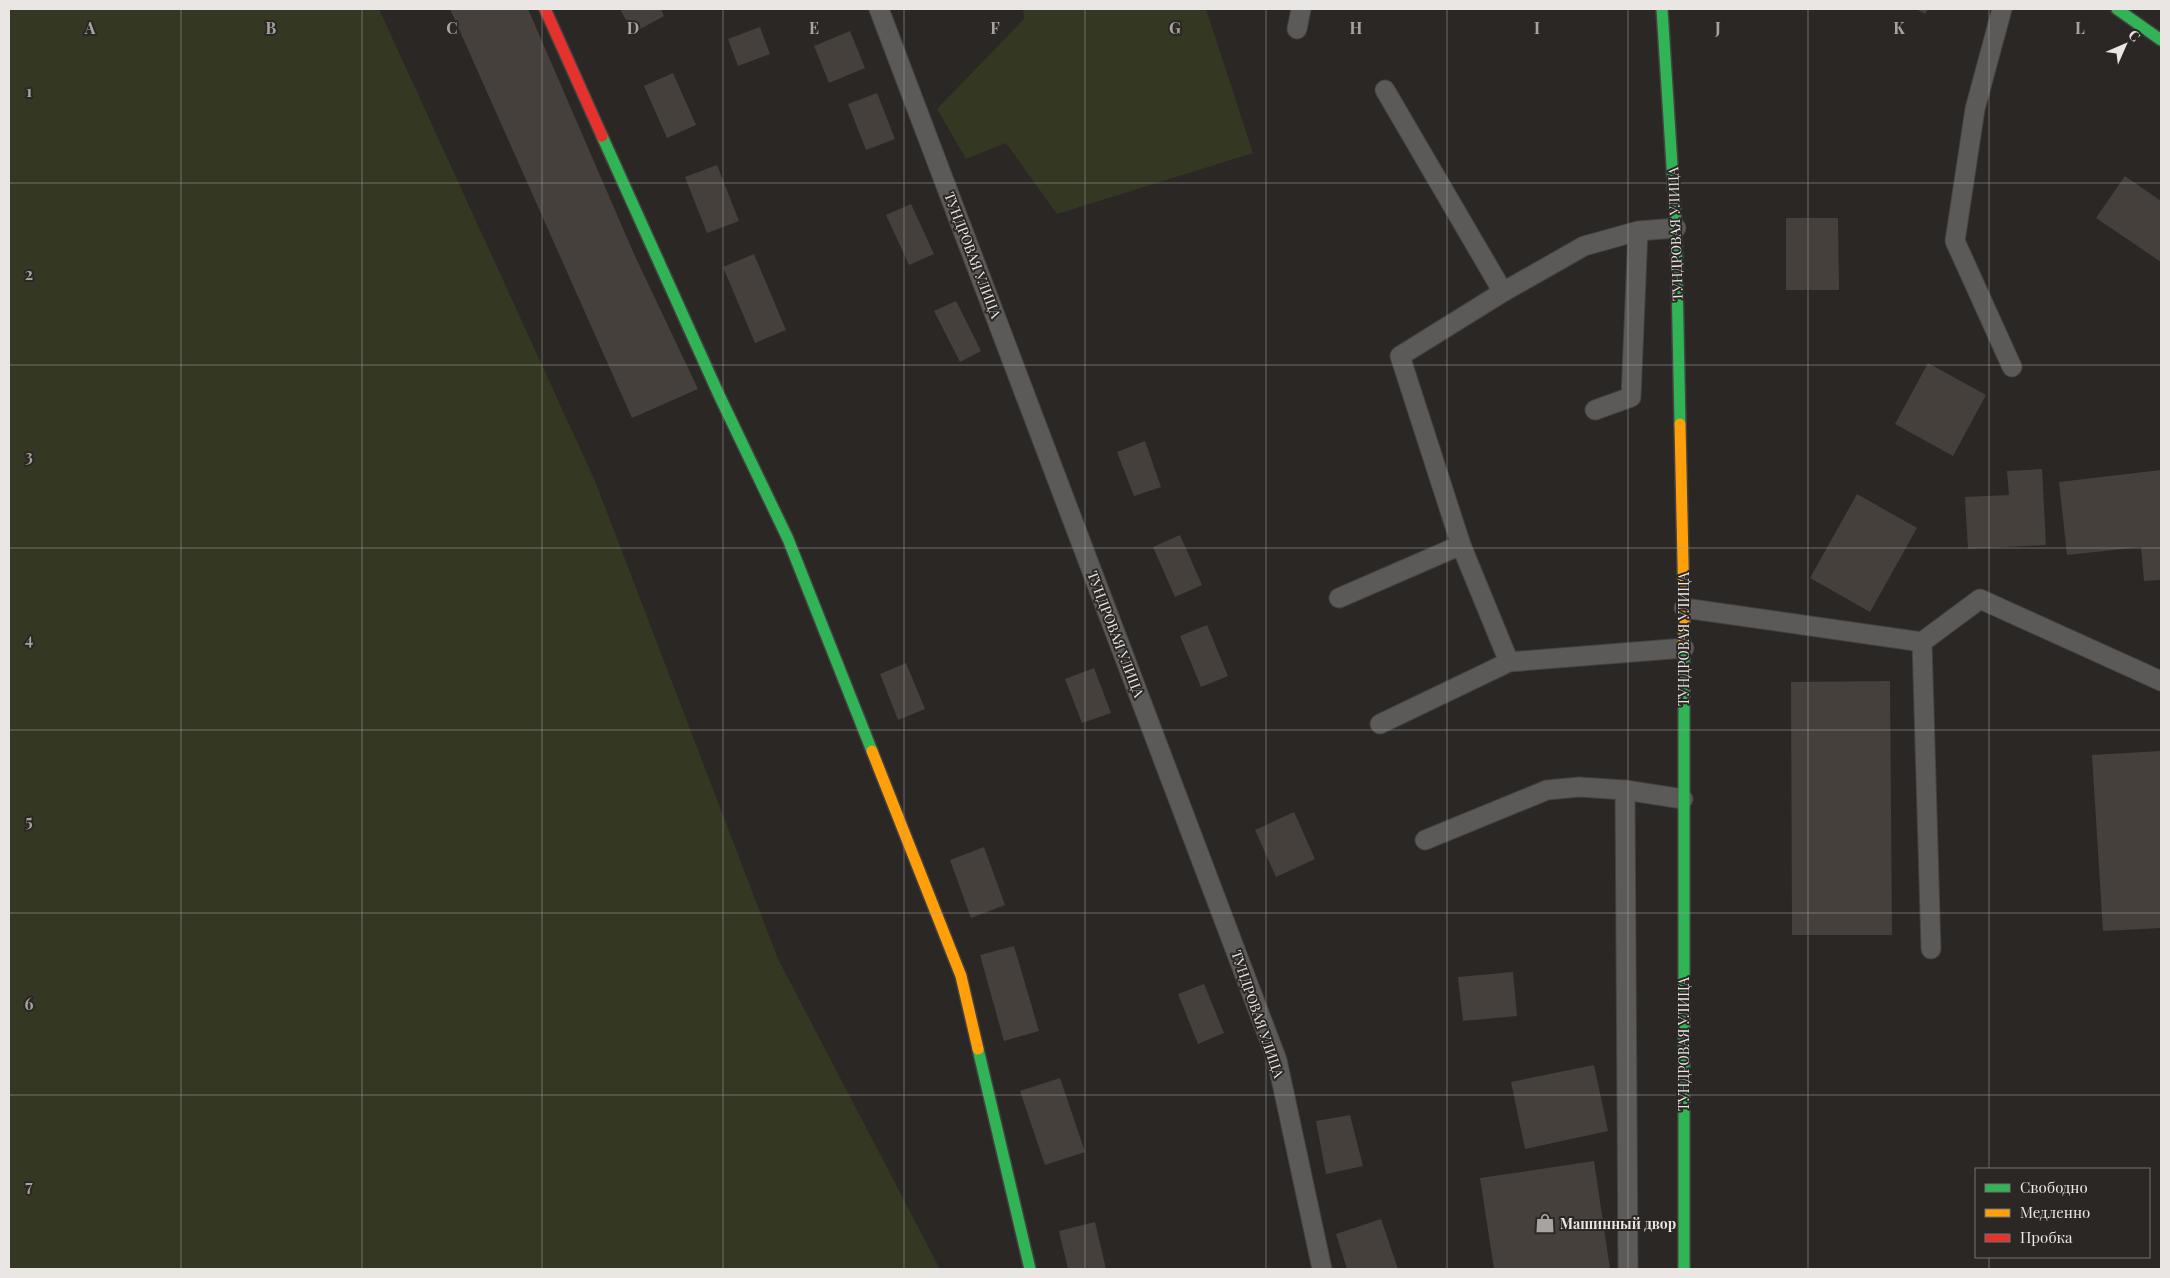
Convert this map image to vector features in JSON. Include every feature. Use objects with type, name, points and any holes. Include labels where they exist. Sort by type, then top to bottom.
[{"type":"street","points":[[545,9],[719,395],[788,539],[961,976],[1030,1269]]},
{"type":"street","name":"ТУНДРОВАЯ УЛИЦА","points":[[1662,9],[1676,228],[1684,608],[1684,1269]]},
{"type":"street","points":[[2117,9],[2161,40]]},
{"type":"lane","name":"ТУНДРОВАЯ УЛИЦА","points":[[879,9],[1277,1060],[1322,1269]]},
{"type":"lane","points":[[1297,29],[1301,9]]},
{"type":"lane","points":[[2002,9],[1975,108],[1955,241],[2012,367]]},
{"type":"lane","points":[[1385,90],[1503,292]]},
{"type":"lane","points":[[1509,662],[1461,545],[1400,356],[1503,292],[1584,246],[1638,231],[1676,228]]},
{"type":"lane","points":[[1595,410],[1631,397],[1638,231]]},
{"type":"lane","points":[[1339,598],[1461,545]]},
{"type":"lane","points":[[1684,608],[1922,642],[1980,599],[2161,681]]},
{"type":"lane","points":[[1922,642],[1931,949]]},
{"type":"lane","points":[[1380,724],[1509,662],[1684,648]]},
{"type":"lane","points":[[1425,840],[1547,790],[1579,787],[1625,790],[1683,799]]},
{"type":"lane","points":[[1625,790],[1628,1269]]},
{"type":"green space","points":[[9,9],[379,9],[595,481],[778,959],[940,1269],[9,1269]]},
{"type":"green space","points":[[1023,9],[1206,9],[1253,153],[1057,214],[1006,143],[966,159],[937,109],[1024,19]]},
{"type":"building","points":[[450,9],[528,9],[634,254],[698,389],[632,418]]},
{"type":"building","points":[[620,9],[661,9],[664,16],[633,33]]},
{"type":"building","points":[[1916,9],[1928,9],[1925,14]]},
{"type":"building","points":[[760,27],[770,54],[738,66],[728,39]]},
{"type":"building","points":[[850,31],[865,68],[829,83],[814,46]]},
{"type":"building","points":[[673,73],[696,125],[667,138],[644,86]]},
{"type":"building","points":[[877,93],[895,139],[866,150],[848,104]]},
{"type":"building","points":[[717,165],[739,221],[707,233],[685,177]]},
{"type":"building","points":[[2125,176],[2161,201],[2161,262],[2096,218]]},
{"type":"building","points":[[911,204],[934,254],[909,265],[886,215]]},
{"type":"building","points":[[1786,218],[1838,218],[1839,290],[1786,290]]},
{"type":"building","points":[[754,254],[786,330],[755,343],[723,267]]},
{"type":"building","points":[[956,301],[981,351],[960,362],[934,311]]},
{"type":"building","points":[[1928,363],[1986,395],[1953,456],[1895,424]]},
{"type":"building","points":[[1145,441],[1161,487],[1134,496],[1117,452]]},
{"type":"building","points":[[2042,469],[2046,545],[1968,549],[1965,497],[2009,495],[2007,471]]},
{"type":"building","points":[[2161,470],[2161,580],[2144,581],[2141,547],[2067,555],[2059,482]]},
{"type":"building","points":[[1857,494],[1917,528],[1870,612],[1810,578]]},
{"type":"building","points":[[1180,535],[1202,585],[1175,597],[1153,547]]},
{"type":"building","points":[[1207,625],[1228,676],[1201,687],[1180,636]]},
{"type":"building","points":[[906,663],[925,709],[898,720],[880,674]]},
{"type":"building","points":[[1094,668],[1111,713],[1082,723],[1065,679]]},
{"type":"building","points":[[1890,681],[1892,935],[1792,935],[1791,682]]},
{"type":"building","points":[[2161,751],[2161,928],[2103,931],[2092,755]]},
{"type":"building","points":[[1294,812],[1315,859],[1276,877],[1255,830]]},
{"type":"building","points":[[984,847],[1005,905],[971,918],[950,860]]},
{"type":"building","points":[[1014,946],[1039,1031],[1004,1041],[980,955]]},
{"type":"building","points":[[1513,972],[1517,1016],[1463,1021],[1458,977]]},
{"type":"building","points":[[1204,984],[1224,1033],[1198,1044],[1178,994]]},
{"type":"building","points":[[1594,1065],[1608,1131],[1525,1149],[1511,1082]]},
{"type":"building","points":[[1060,1078],[1085,1152],[1045,1165],[1020,1091]]},
{"type":"building","points":[[1350,1115],[1363,1166],[1326,1174],[1316,1121]]},
{"type":"building","name":"Машинный двор","points":[[1594,1161],[1610,1269],[1494,1269],[1480,1178]]},
{"type":"building","points":[[1381,1219],[1398,1269],[1347,1269],[1336,1234]]},
{"type":"building","points":[[1095,1222],[1106,1269],[1068,1269],[1059,1231]]},
{"type":"traffic: fast","points":[[1662,9],[1676,228],[1680,424]]},
{"type":"traffic: fast","points":[[2117,9],[2161,40]]},
{"type":"traffic: fast","points":[[602,136],[719,395],[788,539],[872,751]]},
{"type":"traffic: fast","points":[[1684,648],[1684,1269]]},
{"type":"traffic: fast","points":[[978,1049],[1030,1269]]},
{"type":"traffic: slow","points":[[1680,424],[1684,608]]},
{"type":"traffic: slow","points":[[1684,608],[1684,648]]},
{"type":"traffic: slow","points":[[872,751],[961,976],[978,1049]]},
{"type":"traffic: jam","points":[[545,9],[602,136]]},
{"type":"place","name":"Машинный двор","points":[[1545,1223]]}]
